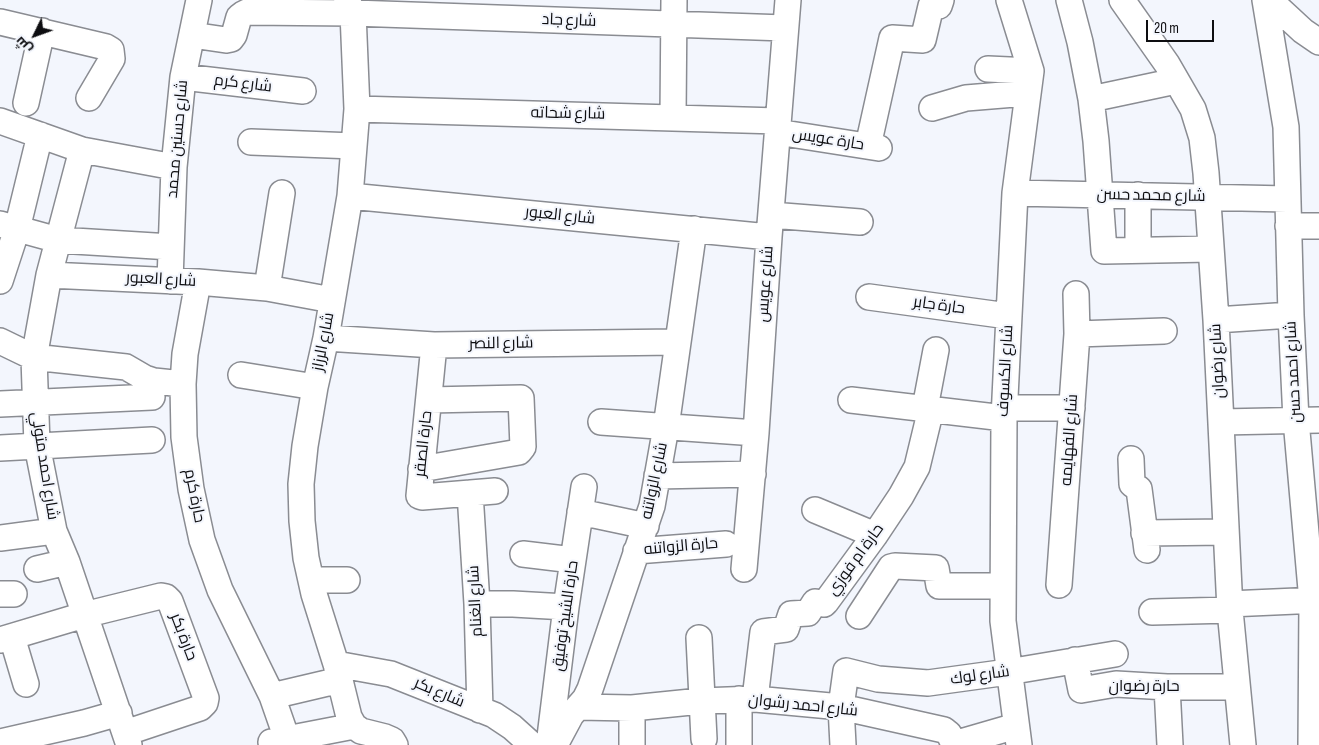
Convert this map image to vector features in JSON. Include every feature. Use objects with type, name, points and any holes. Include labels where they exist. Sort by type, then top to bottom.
[{"type":"street","points":[[673,117],[674,0]]},
{"type":"street","name":"شارع عويس","points":[[744,569],[753,474],[788,0]]},
{"type":"street","name":"حارة عويس","points":[[778,127],[873,147],[892,38],[923,40],[931,6],[939,6],[941,0]]},
{"type":"street","name":"شارع الكسوف","points":[[1008,0],[1029,82],[1015,193],[1004,413],[1003,621],[1017,736]]},
{"type":"street","points":[[1069,0],[1080,42],[1091,99],[1104,251],[1211,249]]},
{"type":"street","name":"شارع رضوان","points":[[1122,0],[1167,64],[1192,109],[1202,138],[1216,320],[1230,607],[1243,745]]},
{"type":"street","points":[[1265,0],[1276,6],[1302,30],[1319,42]]},
{"type":"street","name":"شارع احمد حسن","points":[[1265,0],[1286,127],[1291,315],[1307,420],[1316,600],[1311,745]]},
{"type":"street","name":"شارع حسنين محمد","points":[[170,280],[174,167],[183,77],[192,35],[193,2]]},
{"type":"street","name":"شارع جاد","points":[[192,35],[226,40],[231,39],[240,18],[247,12],[350,7],[674,25],[786,28]]},
{"type":"street","name":"شارع الرزاز","points":[[350,7],[357,109],[350,196],[326,338],[315,387],[301,484],[306,558],[349,717],[354,726]]},
{"type":"street","points":[[0,22],[106,47],[111,50],[112,59],[89,98]]},
{"type":"street","points":[[26,104],[42,32]]},
{"type":"street","points":[[988,69],[1029,82]]},
{"type":"street","name":"شارع كرم","points":[[183,77],[303,91]]},
{"type":"street","points":[[1091,99],[1176,81]]},
{"type":"street","points":[[932,108],[1029,82]]},
{"type":"street","name":"شارع شحاته","points":[[357,109],[673,117],[778,127]]},
{"type":"street","points":[[0,121],[82,150],[174,167]]},
{"type":"street","points":[[0,281],[8,226],[40,135]]},
{"type":"street","points":[[251,142],[354,146]]},
{"type":"street","name":"شارع احمد متولي","points":[[82,150],[49,275],[34,358],[37,445],[54,531],[67,562],[124,730]]},
{"type":"street","points":[[267,288],[282,193]]},
{"type":"street","name":"شارع محمد حسن","points":[[1015,193],[1287,199]]},
{"type":"street","points":[[1138,195],[1138,250]]},
{"type":"street","name":"شارع العبور","points":[[350,196],[694,229],[860,222]]},
{"type":"street","points":[[8,226],[58,240],[171,247]]},
{"type":"street","points":[[1288,226],[1319,226]]},
{"type":"street","name":"شارع الزواتنه","points":[[555,745],[571,715],[585,699],[590,689],[652,506],[666,427],[694,229]]},
{"type":"street","name":"شارع العبور","points":[[49,275],[170,280],[267,288],[332,300]]},
{"type":"street","name":"حارة كرم","points":[[198,282],[185,354],[184,384],[185,445],[190,489],[202,540],[220,590],[272,696],[279,741],[354,726]]},
{"type":"street","name":"شارع الفهايمه","points":[[1059,585],[1077,334],[1076,294]]},
{"type":"street","name":"حارة جابر","points":[[869,297],[1008,316]]},
{"type":"street","points":[[1216,320],[1291,315]]},
{"type":"street","points":[[1077,334],[1164,331]]},
{"type":"street","name":"شارع النصر","points":[[326,338],[434,344],[677,342]]},
{"type":"street","points":[[0,341],[34,358],[126,367],[144,378],[154,381],[184,384]]},
{"type":"street","name":"حارة الصقر","points":[[434,344],[421,469],[420,497],[495,491]]},
{"type":"street","name":"حارة ام فوزي","points":[[747,699],[763,632],[786,629],[791,614],[808,613],[815,602],[824,604],[875,535],[901,496],[917,467],[922,450],[936,350]]},
{"type":"street","points":[[241,374],[315,387]]},
{"type":"street","points":[[0,404],[35,404],[152,397]]},
{"type":"street","points":[[421,469],[519,452],[523,447],[521,398],[429,400]]},
{"type":"street","points":[[851,400],[928,409],[1004,413],[1072,408]]},
{"type":"street","points":[[1221,422],[1307,420]]},
{"type":"street","points":[[600,422],[756,433]]},
{"type":"street","points":[[0,448],[152,440]]},
{"type":"street","points":[[1131,459],[1132,484],[1139,489],[1145,541],[1226,532]]},
{"type":"street","points":[[657,476],[753,474]]},
{"type":"street","name":"حارة الشيخ توفيق","points":[[549,745],[566,607],[584,487]]},
{"type":"street","name":"شارع الغنام","points":[[470,492],[477,604],[480,710]]},
{"type":"street","points":[[815,510],[875,535]]},
{"type":"street","points":[[580,512],[646,526]]},
{"type":"street","points":[[0,538],[54,531]]},
{"type":"street","name":"حارة الزواتنه","points":[[636,551],[726,544]]},
{"type":"street","points":[[523,554],[573,560]]},
{"type":"street","points":[[37,569],[67,562]]},
{"type":"street","points":[[859,616],[888,571],[891,567],[895,566],[936,568],[939,586],[1003,586]]},
{"type":"street","points":[[311,580],[347,580]]},
{"type":"street","name":"حارة بكر","points":[[6,638],[84,615],[161,596],[166,597],[170,601],[206,698],[205,703],[200,708],[124,730]]},
{"type":"street","points":[[1152,612],[1316,600]]},
{"type":"street","points":[[477,604],[566,607]]},
{"type":"street","points":[[6,638],[26,684]]},
{"type":"street","points":[[699,638],[704,739]]},
{"type":"street","name":"شارع لوك","points":[[841,707],[846,671],[878,679],[928,683],[1115,654]]},
{"type":"street","name":"حارة رضوان","points":[[1075,660],[1081,690],[1116,684],[1167,687],[1237,687]]},
{"type":"street","points":[[272,696],[338,672]]},
{"type":"street","name":"شارع بكر","points":[[338,672],[391,674],[494,715],[512,727],[532,745]]},
{"type":"street","points":[[1167,687],[1170,745]]},
{"type":"street","points":[[739,745],[747,699]]},
{"type":"street","name":"شارع احمد رشوان","points":[[578,707],[629,701],[747,699],[841,707],[944,730],[949,734],[954,744],[1017,736]]},
{"type":"street","points":[[629,701],[632,745]]},
{"type":"street","points":[[841,707],[843,745]]},
{"type":"street","points":[[0,742],[84,723],[124,730]]},
{"type":"street","points":[[354,726],[361,731],[392,740],[395,745]]}]
